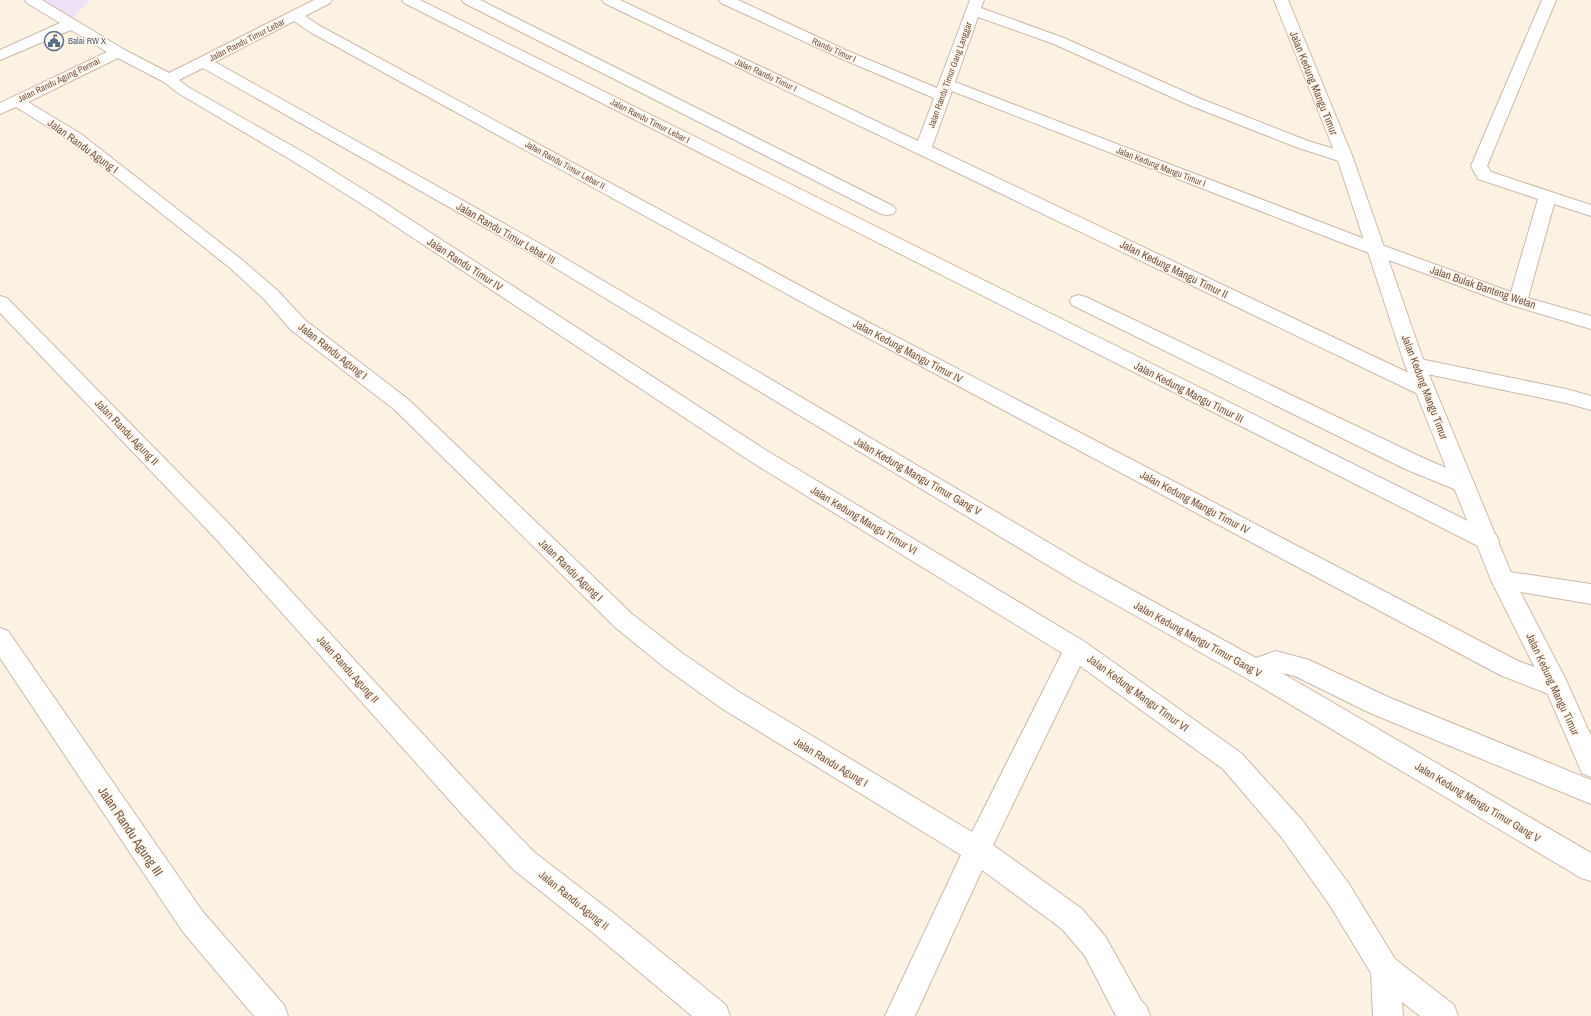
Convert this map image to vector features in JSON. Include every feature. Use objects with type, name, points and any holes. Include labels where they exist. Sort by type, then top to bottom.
[{"type":"street","name":"Jalan Randu Timur IV","points":[[32,0],[118,52],[169,79],[183,90],[302,159],[371,202],[757,455]]},
{"type":"street","name":"Jalan Randu Timur Lebar","points":[[169,79],[325,0]]},
{"type":"street","name":"Jalan Randu Timur Lebar I","points":[[409,0],[890,242]]},
{"type":"street","points":[[469,0],[887,210]]},
{"type":"street","name":"Jalan Randu Timur I","points":[[609,0],[923,149]]},
{"type":"street","name":"Randu Timur I","points":[[726,0],[845,55],[945,90]]},
{"type":"street","name":"Jalan Kedung Mangu Timur","points":[[1281,0],[1345,158],[1415,365],[1503,580],[1556,686],[1591,765]]},
{"type":"street","points":[[1549,0],[1479,166],[1484,176],[1591,211]]},
{"type":"street","points":[[975,5],[1216,110],[1302,144],[1345,158]]},
{"type":"street","name":"Jalan Randu Timur Gang Langgar","points":[[923,149],[975,5]]},
{"type":"street","name":"Jalan Randu Timur Lebar II","points":[[295,16],[315,29],[836,313]]},
{"type":"street","points":[[0,56],[71,24]]},
{"type":"street","name":"Jalan Randu Agung Permai","points":[[8,105],[118,52]]},
{"type":"street","name":"Jalan Randu Timur Lebar III","points":[[204,62],[538,250],[805,410]]},
{"type":"street","name":"Jalan Kedung Mangu Timur I","points":[[945,90],[1375,249]]},
{"type":"street","name":"Jalan Randu Agung I","points":[[8,105],[75,137],[217,249],[271,295],[298,325],[402,405],[630,626],[730,700],[977,850],[1072,919],[1095,946],[1131,1013],[1135,1016]]},
{"type":"street","name":"Jalan Kedung Mangu Timur II","points":[[923,149],[1425,389]]},
{"type":"street","points":[[1518,301],[1548,198]]},
{"type":"street","name":"Jalan Kedung Mangu Timur III","points":[[890,242],[1488,541]]},
{"type":"street","name":"Jalan Bulak Banteng Wetan","points":[[1375,249],[1518,301],[1591,323]]},
{"type":"street","points":[[1079,301],[1413,463],[1464,485]]},
{"type":"street","name":"Jalan Randu Agung II","points":[[0,302],[224,533],[469,803],[524,861],[602,922],[715,1016]]},
{"type":"street","name":"Jalan Kedung Mangu Timur IV","points":[[836,313],[1509,668],[1556,686]]},
{"type":"street","points":[[1415,365],[1566,396],[1591,403]]},
{"type":"street","name":"Jalan Kedung Mangu Timur Gang V","points":[[805,410],[968,505],[1082,574],[1255,670],[1591,868]]},
{"type":"street","name":"Jalan Kedung Mangu Timur VI","points":[[757,455],[1076,649],[1232,762],[1292,829],[1338,894],[1385,969],[1443,1016]]},
{"type":"street","points":[[1503,580],[1591,594]]},
{"type":"street","name":"Jalan Randu Agung III","points":[[0,638],[193,922],[273,1016]]},
{"type":"street","points":[[900,1016],[977,850],[1076,649]]},
{"type":"street","points":[[1255,670],[1276,661],[1300,667],[1379,705],[1591,792]]},
{"type":"street","points":[[1385,969],[1388,1016]]},
{"type":"shaded area","points":[[41,0],[90,0],[70,21]]},
{"type":"place","name":"Balai RW X","points":[[54,41]]}]
